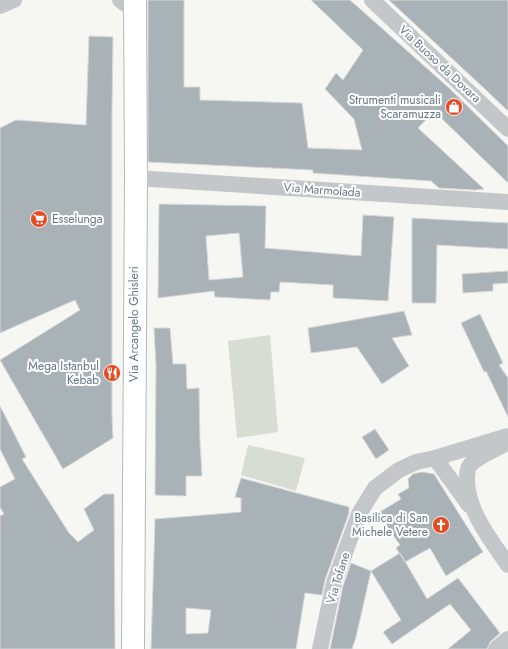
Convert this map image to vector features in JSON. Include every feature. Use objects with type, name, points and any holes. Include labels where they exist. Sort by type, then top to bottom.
[{"type":"main road","name":"Via Arcangelo Ghisleri","points":[[130,4],[136,178],[133,649]]},
{"type":"street","points":[[0,6],[14,0]]},
{"type":"street","name":"Via Buoso da Dovara","points":[[372,0],[508,129]]},
{"type":"street","name":"Via Marmolada","points":[[136,178],[508,202]]},
{"type":"street","name":"Via Tofane","points":[[320,649],[334,583],[359,514],[375,488],[400,470],[416,462],[435,458],[508,436]]},
{"type":"street","points":[[476,515],[468,492],[467,473],[470,464],[508,442]]},
{"type":"street","points":[[435,458],[476,515],[508,566]]},
{"type":"street","points":[[496,649],[508,639]]},
{"type":"shaded area","points":[[270,335],[278,432],[237,438],[228,341]]},
{"type":"shaded area","points":[[248,445],[305,458],[296,491],[241,475]]},
{"type":"building","points":[[148,0],[184,0],[184,87],[200,87],[200,100],[302,103],[308,148],[362,150],[354,119],[325,89],[336,73],[343,80],[363,50],[311,0],[350,0],[449,88],[508,146],[508,183],[434,111],[418,128],[484,189],[439,188],[431,181],[313,173],[313,170],[148,162]]},
{"type":"building","points":[[389,0],[508,0],[508,111],[487,91]]},
{"type":"building","points":[[89,36],[113,37],[113,438],[63,469],[0,360],[80,310],[75,300],[0,333],[0,128],[16,120],[86,125]]},
{"type":"building","points":[[159,204],[266,206],[265,248],[361,256],[363,215],[394,217],[388,301],[333,298],[333,285],[280,282],[279,292],[271,292],[270,300],[215,297],[214,291],[158,298]],"holes":[[[239,233],[243,277],[209,280],[206,236]]]},
{"type":"building","points":[[412,218],[508,223],[508,249],[437,245],[436,303],[412,303]]},
{"type":"building","points":[[508,271],[508,283],[493,284],[493,291],[463,293],[462,274]]},
{"type":"building","points":[[404,311],[412,335],[392,338],[409,366],[382,384],[357,347],[311,353],[308,328]]},
{"type":"building","points":[[480,314],[503,363],[499,365],[508,378],[508,417],[486,371],[484,372],[461,323]]},
{"type":"building","points":[[154,328],[170,328],[173,364],[186,364],[187,389],[199,388],[202,476],[186,476],[186,496],[155,495],[156,365]]},
{"type":"building","points":[[0,406],[26,457],[22,459],[69,533],[78,542],[94,530],[84,509],[104,494],[114,494],[115,649],[0,649],[0,516],[4,514],[0,507],[0,487],[15,479],[0,449]]},
{"type":"building","points":[[375,429],[389,450],[376,459],[362,437]]},
{"type":"building","name":"Basilica di San Michele Vetere","points":[[422,472],[434,474],[483,552],[446,576],[430,548],[405,562],[396,548],[400,545],[378,513],[401,499],[398,494],[409,488],[408,479],[413,474]]},
{"type":"building","points":[[241,478],[349,507],[349,513],[325,580],[322,595],[305,593],[296,649],[151,649],[155,519],[241,512],[241,498],[235,497]],"holes":[[[186,608],[211,610],[208,633],[186,634]]]},
{"type":"building","points":[[400,553],[427,599],[458,578],[500,633],[490,642],[487,649],[448,649],[471,630],[450,604],[392,644],[383,632],[401,620],[371,571]]},
{"type":"building","points":[[351,563],[371,571],[356,637],[352,649],[330,649],[343,586]]},
{"type":"place","name":"Strumenti musicali Scaramuzza","points":[[454,107]]},
{"type":"place","name":"Esselunga","points":[[39,219]]},
{"type":"place","name":"Mega Istanbul Kebab","points":[[112,373]]},
{"type":"place","name":"Basilica di San Michele Vetere","points":[[441,525]]}]
